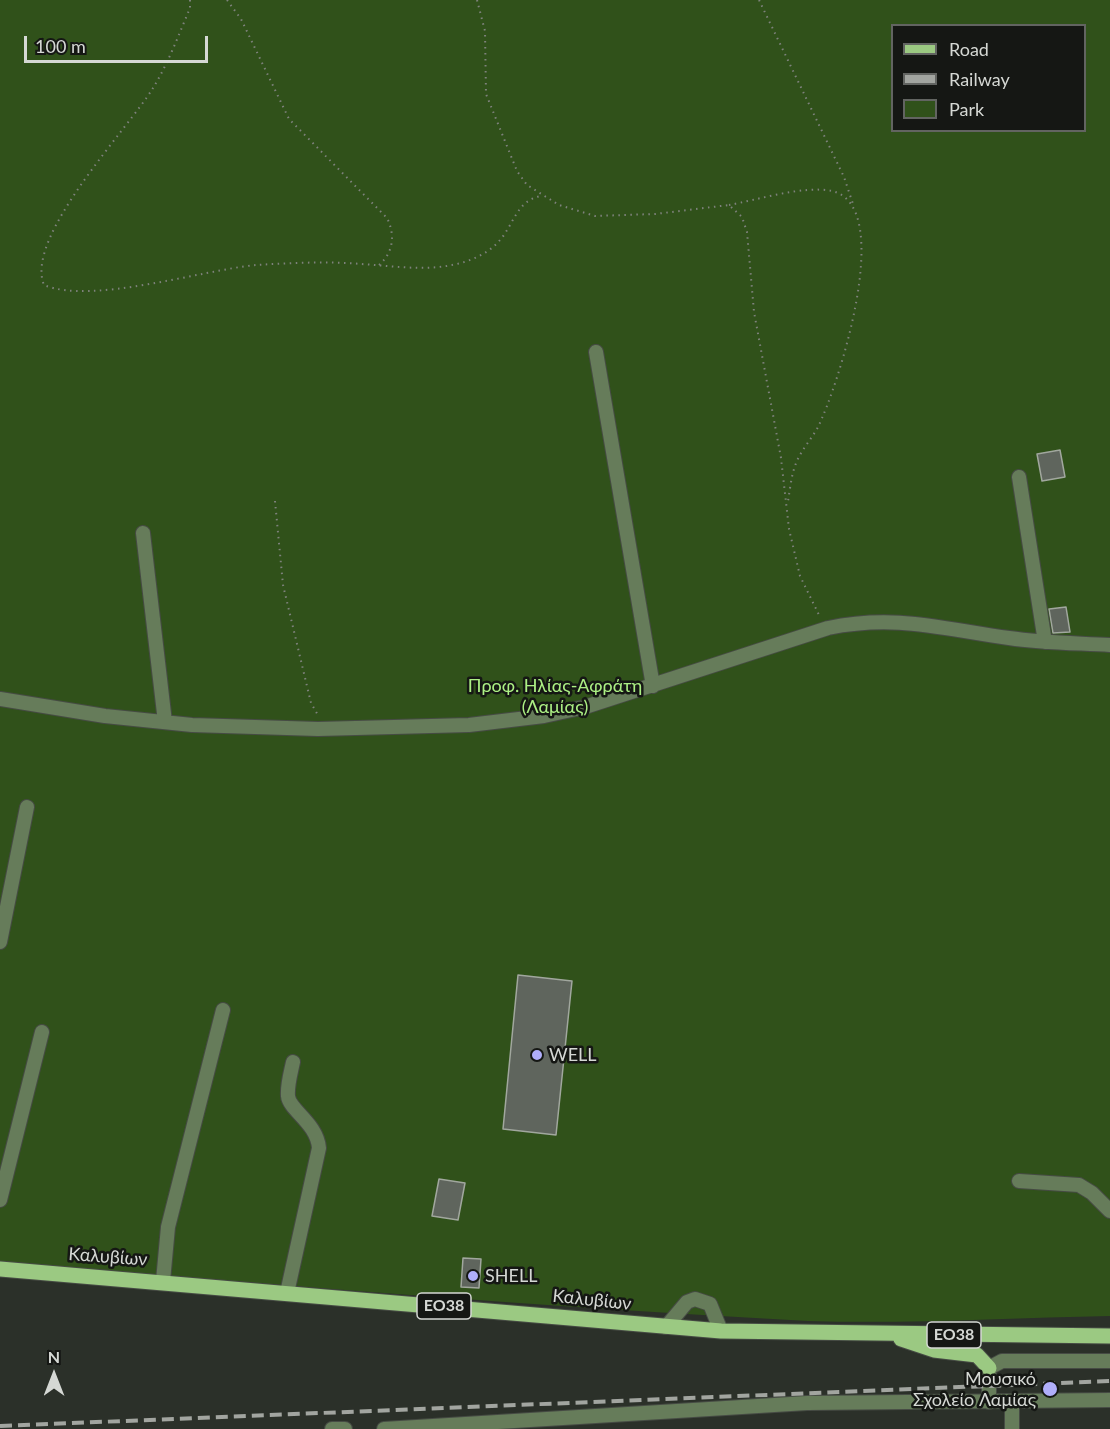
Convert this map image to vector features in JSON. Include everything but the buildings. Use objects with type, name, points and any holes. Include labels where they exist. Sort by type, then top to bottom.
[{"type":"main road","name":"Καλυβίων","points":[[0,1269],[163,1281],[666,1327],[888,1335],[1110,1336]]},
{"type":"main road","points":[[888,1335],[934,1350],[977,1355],[989,1368]]},
{"type":"street","points":[[596,352],[653,686]]},
{"type":"street","points":[[1019,477],[1045,642]]},
{"type":"street","points":[[143,533],[165,722]]},
{"type":"street","points":[[0,699],[165,722],[220,726],[424,728],[505,722],[585,706],[828,628],[856,622],[889,621],[1045,642],[1110,645]]},
{"type":"street","points":[[0,942],[27,807]]},
{"type":"street","points":[[163,1281],[168,1227],[224,1010]]},
{"type":"street","points":[[0,1200],[42,1032]]},
{"type":"street","points":[[287,1293],[319,1148],[318,1138],[310,1123],[289,1100],[293,1062]]},
{"type":"street","points":[[1019,1181],[1079,1185],[1092,1192],[1110,1211]]},
{"type":"street","points":[[666,1327],[687,1302],[695,1299],[703,1300],[710,1305],[722,1330]]},
{"type":"street","points":[[989,1402],[989,1368],[1002,1361],[1017,1359],[1110,1361]]},
{"type":"street","points":[[384,1429],[807,1403],[1110,1400]]},
{"type":"street","points":[[1012,1402],[1012,1429]]},
{"type":"street","points":[[332,1429],[345,1429]]},
{"type":"path","points":[[190,0],[190,8],[154,86],[83,182],[64,212],[41,261],[40,275],[44,285],[56,290],[75,291],[167,281],[257,265],[433,268],[462,263],[485,253],[500,240],[523,204],[531,197],[541,196]]},
{"type":"path","points":[[227,0],[241,19],[289,119],[387,218],[392,228],[392,241],[388,254],[378,266]]},
{"type":"path","points":[[477,0],[485,31],[486,94],[517,171],[527,185],[541,196],[580,213],[595,216],[655,214],[729,205],[812,191],[832,191],[843,196],[854,208]]},
{"type":"path","points":[[759,0],[844,177],[862,231],[863,256],[856,302],[830,398],[818,427],[795,467],[787,505]]},
{"type":"path","points":[[729,205],[742,217],[747,232],[754,312],[776,423],[789,529],[800,576],[808,596],[828,628]]},
{"type":"path","points":[[275,501],[284,585],[309,696],[319,717],[330,728]]},
{"type":"green space","name":"Προφ. Ηλίας-Αφράτη (Λαμίας)","points":[[0,0],[1110,0],[1110,1316],[921,1321],[808,1321],[303,1287],[0,1262]]},
{"type":"railway","points":[[0,1426],[1110,1381]]},
{"type":"place","name":"WELL","points":[[537,1055]]},
{"type":"place","name":"SHELL","points":[[473,1276]]},
{"type":"place","name":"Μουσικό Σχολείο Λαμίας","points":[[1050,1389]]}]
